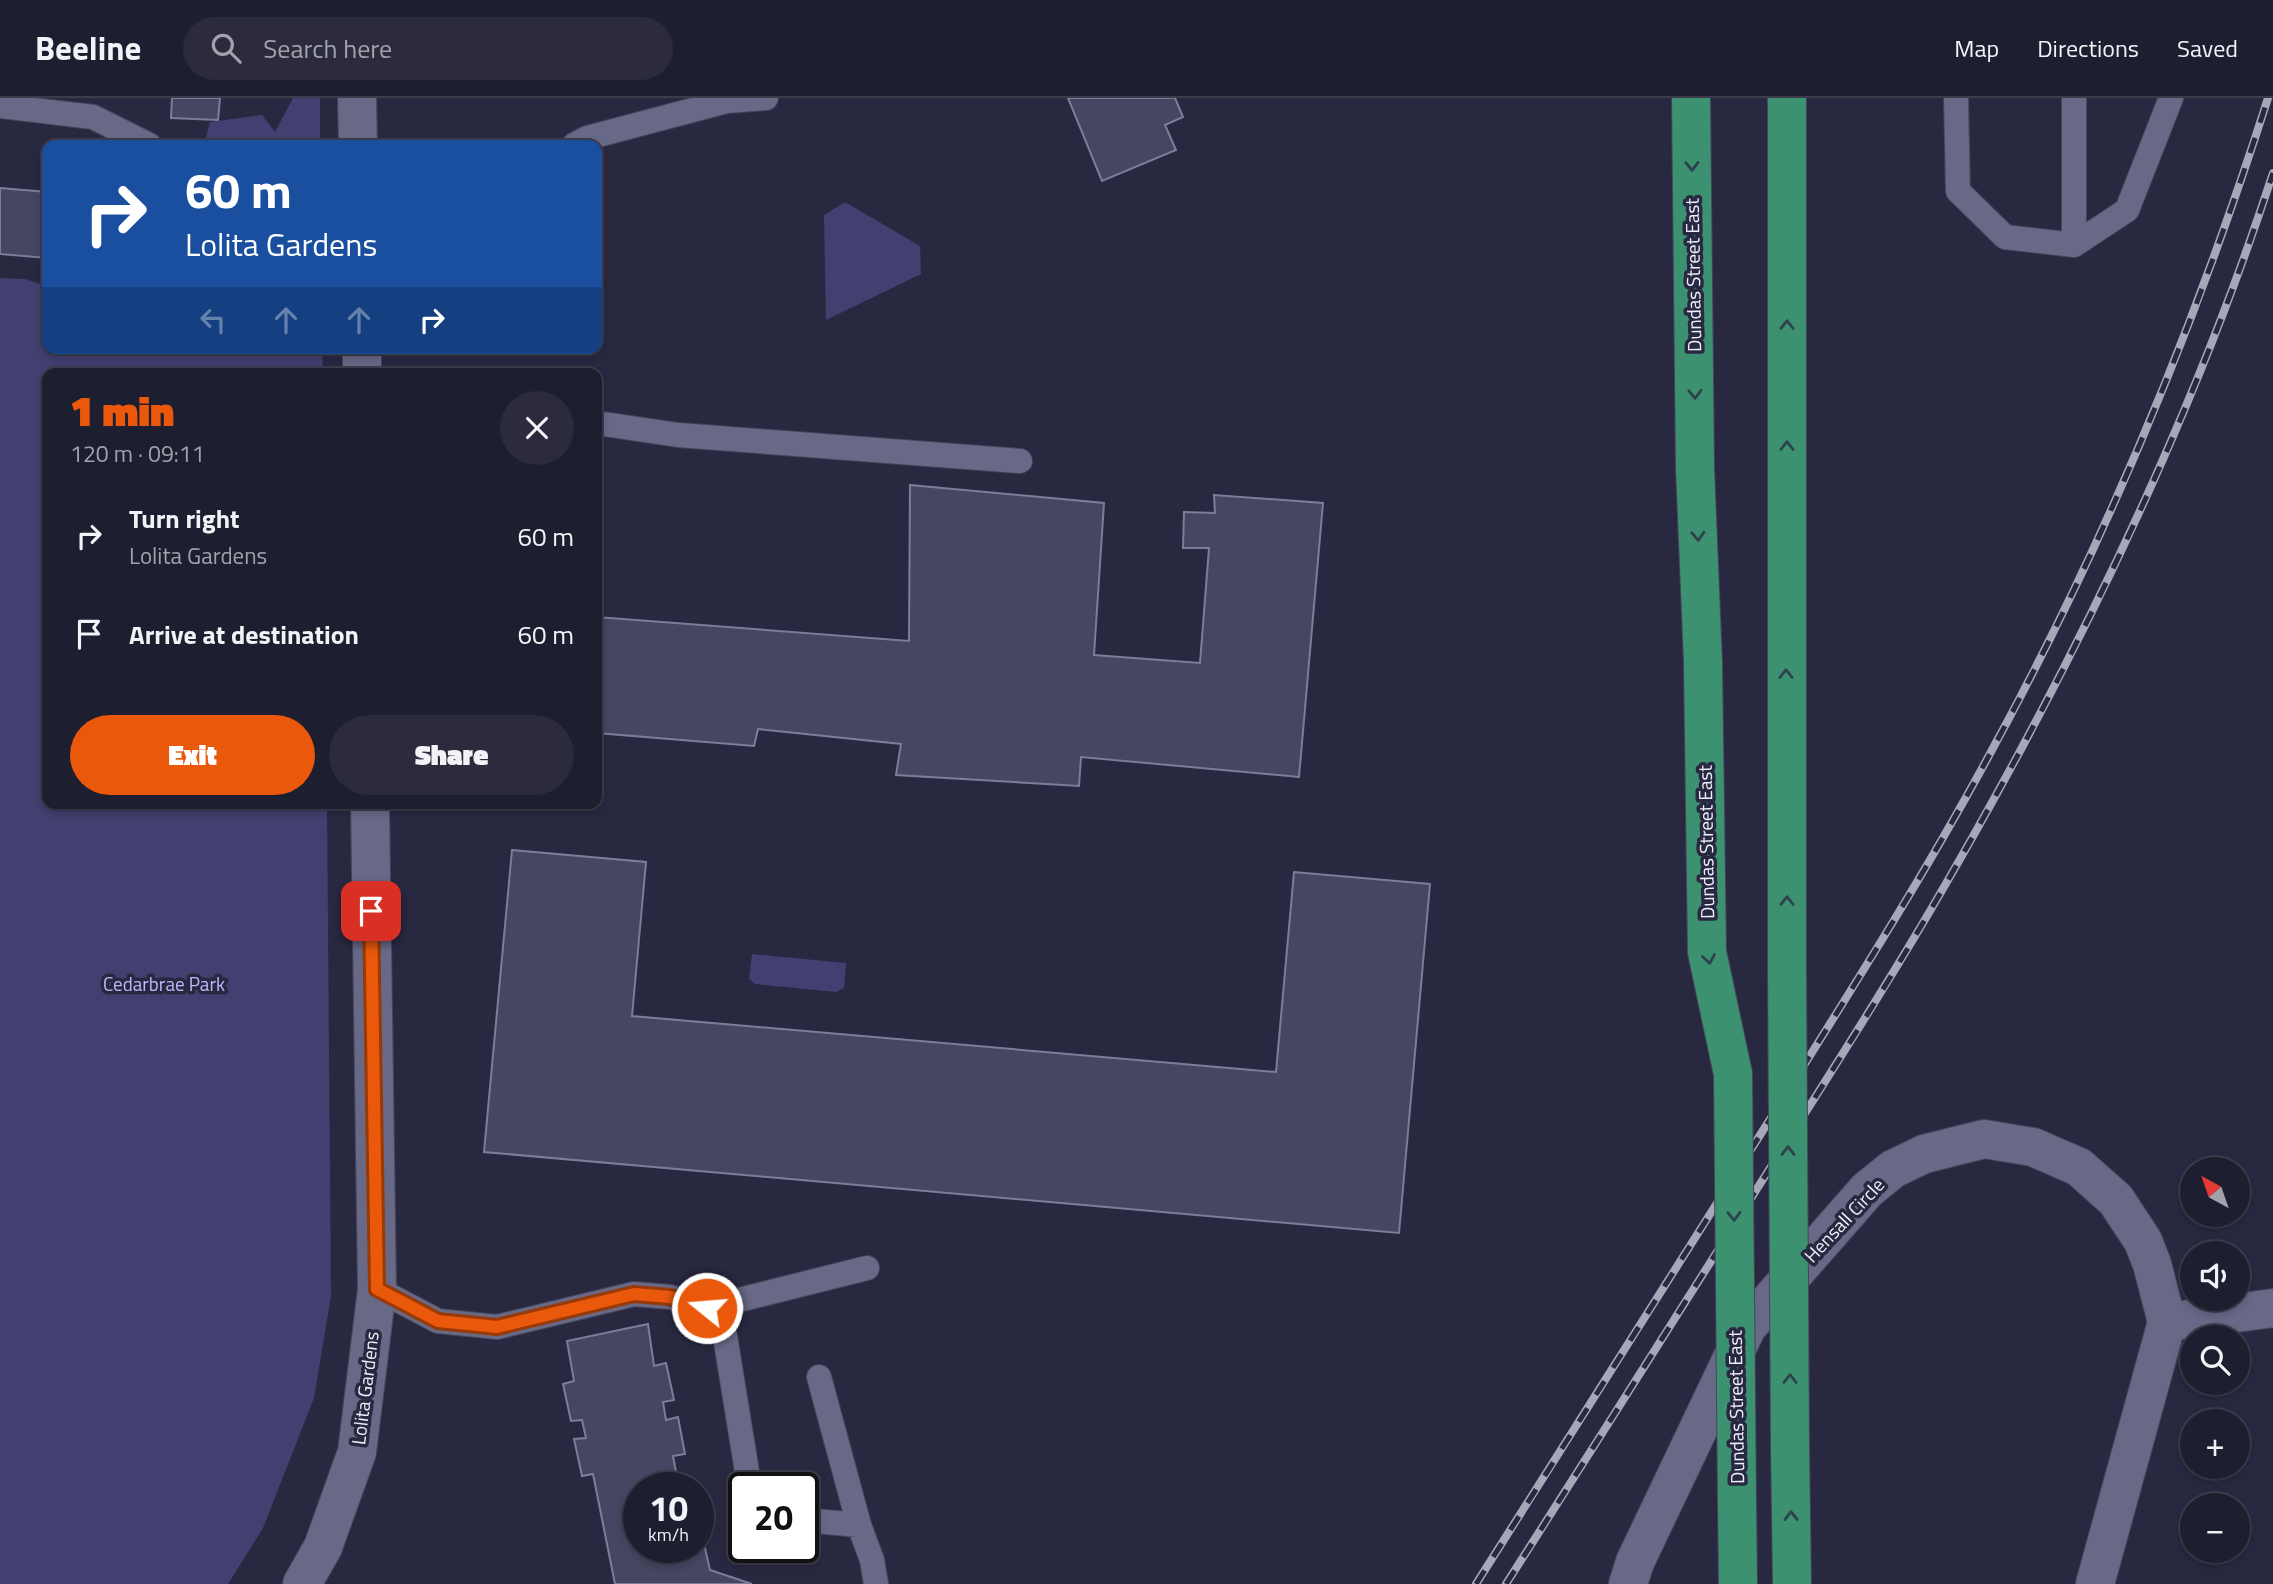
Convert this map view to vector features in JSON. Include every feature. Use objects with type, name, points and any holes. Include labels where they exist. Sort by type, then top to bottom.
[{"type":"main road","name":"Dundas Street East","points":[[1691,98],[1695,468],[1703,663],[1707,952],[1733,1074],[1738,1584]]},
{"type":"main road","points":[[1787,98],[1787,970],[1792,1584]]},
{"type":"street","points":[[357,98],[358,140]]},
{"type":"street","name":"Lolita Gardens","points":[[302,1584],[323,1547],[357,1452],[377,1289],[370,809]]},
{"type":"street","name":"Hensall Circle","points":[[1628,1584],[1635,1562],[1747,1326],[1867,1190],[1893,1169],[1924,1154],[1984,1139],[2033,1146],[2079,1167],[2116,1199],[2137,1230],[2152,1264],[2167,1322],[2095,1584]]},
{"type":"street","points":[[2167,1322],[2273,1308]]},
{"type":"lane","points":[[583,140],[727,102],[766,98]]},
{"type":"lane","points":[[1956,98],[1958,191],[2005,237],[2074,245],[2127,210],[2171,98]]},
{"type":"lane","points":[[2074,98],[2074,245]]},
{"type":"lane","points":[[0,106],[94,108],[142,140]]},
{"type":"lane","points":[[602,424],[678,435],[1020,461]]},
{"type":"lane","points":[[377,1289],[438,1321],[497,1327],[634,1294],[670,1297],[707,1308],[867,1268]]},
{"type":"lane","points":[[707,1308],[725,1336],[746,1472]]},
{"type":"lane","points":[[819,1377],[859,1525],[872,1560],[876,1584]]},
{"type":"lane","points":[[819,1521],[859,1525]]},
{"type":"green space","points":[[293,98],[320,98],[320,140],[205,140],[210,122],[262,115],[275,132]]},
{"type":"green space","points":[[845,202],[920,246],[921,274],[826,320],[824,215]]},
{"type":"green space","name":"Cedarbrae Park","points":[[0,278],[25,279],[42,284],[42,354],[322,354],[323,368],[42,368],[42,809],[327,809],[331,1296],[314,1398],[263,1528],[228,1584],[0,1584]]},
{"type":"green space","points":[[752,954],[846,963],[844,988],[836,992],[755,984],[749,979]]},
{"type":"building","points":[[172,98],[220,98],[218,120],[171,118]]},
{"type":"building","points":[[1068,98],[1175,98],[1183,117],[1165,125],[1176,150],[1102,181]]},
{"type":"building","points":[[0,188],[42,192],[42,258],[0,254]]},
{"type":"building","points":[[910,485],[1104,503],[1094,655],[1200,663],[1209,548],[1183,548],[1184,512],[1215,513],[1214,495],[1323,503],[1299,777],[1081,757],[1079,786],[896,775],[901,744],[758,729],[754,746],[602,733],[602,617],[909,641]]},
{"type":"building","points":[[512,850],[646,862],[632,1016],[1276,1072],[1294,872],[1430,884],[1399,1233],[484,1152]]},
{"type":"building","points":[[648,1324],[654,1366],[666,1363],[674,1400],[663,1402],[666,1420],[678,1417],[685,1454],[673,1456],[676,1472],[623,1472],[623,1563],[708,1563],[710,1570],[752,1584],[615,1584],[593,1474],[582,1476],[574,1439],[586,1438],[582,1420],[571,1421],[563,1384],[574,1381],[567,1341]]},
{"type":"railway","points":[[1476,1584],[1849,994],[1986,761],[2069,601],[2143,436],[2209,269],[2268,98]]},
{"type":"railway","points":[[1506,1584],[1893,974],[2034,725],[2080,636],[2166,453],[2205,361],[2273,173]]},
{"type":"route","points":[[371,911],[377,1289],[438,1321],[497,1327],[634,1294],[670,1297],[707,1308]]}]
